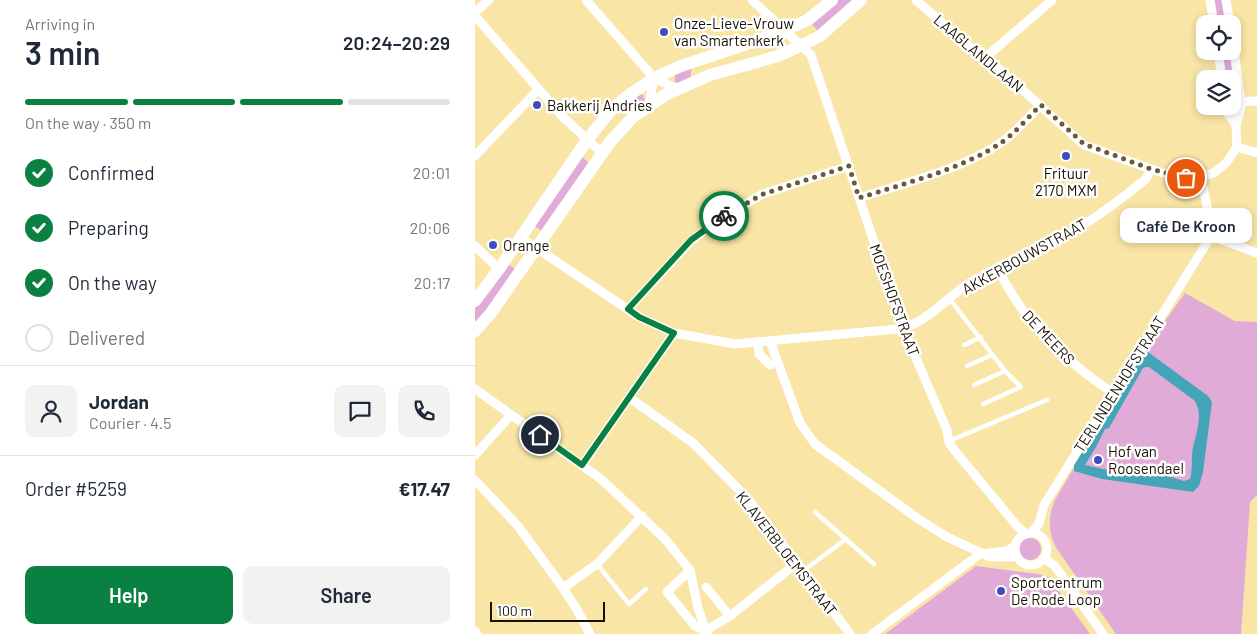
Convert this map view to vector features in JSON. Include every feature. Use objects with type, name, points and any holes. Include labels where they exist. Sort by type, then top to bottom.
[{"type":"street","points":[[475,12],[489,0]]},
{"type":"street","points":[[585,0],[654,78],[678,89]]},
{"type":"street","points":[[752,0],[785,31]]},
{"type":"street","points":[[475,301],[587,140],[612,109],[635,90],[654,78],[681,66],[785,31],[809,19],[832,0]]},
{"type":"street","points":[[475,331],[491,313],[602,153],[623,127],[649,105],[678,89],[710,75],[778,56],[819,36],[861,0]]},
{"type":"street","name":"LAAGLANDLAAN","points":[[916,0],[980,56],[986,57],[1084,144],[1179,178],[1201,178]]},
{"type":"street","points":[[986,57],[1052,0]]},
{"type":"street","points":[[1210,0],[1212,15]]},
{"type":"street","points":[[1226,0],[1228,15]]},
{"type":"street","points":[[475,16],[538,90],[602,153]]},
{"type":"street","name":"MOESHOFSTRAAT","points":[[785,31],[811,54],[903,328],[947,430],[949,441],[1017,527],[1029,534]]},
{"type":"street","points":[[649,105],[654,78]]},
{"type":"street","points":[[475,156],[538,90]]},
{"type":"street","points":[[1241,102],[1257,100]]},
{"type":"street","points":[[859,198],[971,159],[999,144],[1041,105]]},
{"type":"street","points":[[1229,115],[1236,125]]},
{"type":"street","points":[[1239,115],[1236,125],[1237,147],[1221,168],[1201,178],[1211,226],[1211,236],[1257,252]]},
{"type":"street","points":[[1237,147],[1257,153]]},
{"type":"street","points":[[628,309],[691,240],[723,217],[763,194],[849,166]]},
{"type":"street","name":"AKKERBOUWSTRAAT","points":[[520,237],[639,317],[674,333],[735,344],[903,328],[919,321],[968,284],[1088,222],[1146,179],[1151,169]]},
{"type":"street","name":"TERLINDENHOFSTRAAT","points":[[1029,534],[1039,524],[1044,505],[1211,236]]},
{"type":"street","points":[[475,246],[499,269]]},
{"type":"street","name":"DE MEERS","points":[[997,269],[1017,303],[1044,336],[1084,374],[1113,393]]},
{"type":"street","points":[[582,465],[674,333]]},
{"type":"street","points":[[758,342],[759,354],[770,365]]},
{"type":"street","points":[[769,342],[799,424],[815,444],[929,526],[980,554],[989,557],[1017,557]]},
{"type":"street","points":[[475,389],[607,484],[665,539],[690,570],[706,633]]},
{"type":"street","name":"KLAVERBLOEMSTRAAT","points":[[630,398],[693,443],[748,498],[850,634]]},
{"type":"street","points":[[475,455],[511,415]]},
{"type":"street","points":[[475,480],[518,526],[563,588],[589,634]]},
{"type":"street","points":[[563,588],[597,564],[642,516]]},
{"type":"street","points":[[872,634],[980,554],[1007,551],[1015,546],[1021,537],[1029,534],[1041,536],[1046,544],[1046,554],[1040,562],[1028,565],[1017,557],[1015,546]]},
{"type":"street","points":[[1044,558],[1055,566],[1103,634]]},
{"type":"street","points":[[706,633],[800,567]]},
{"type":"street","points":[[690,570],[667,592],[695,626],[706,633]]},
{"type":"street","points":[[706,586],[730,616]]},
{"type":"lane","points":[[949,298],[981,337],[992,355],[1021,387],[983,404]]},
{"type":"lane","points":[[964,346],[981,337]]},
{"type":"lane","points":[[967,366],[992,355]]},
{"type":"lane","points":[[974,385],[1005,371]]},
{"type":"lane","points":[[949,441],[1047,400]]},
{"type":"lane","points":[[815,512],[874,564]]},
{"type":"lane","points":[[800,567],[846,539]]},
{"type":"lane","points":[[597,564],[629,604],[646,589]]},
{"type":"shaded area","points":[[838,0],[855,0],[818,31],[812,24]]},
{"type":"shaded area","points":[[1214,0],[1222,0],[1224,15],[1216,15]]},
{"type":"shaded area","points":[[1223,60],[1231,60],[1233,70],[1225,70]]},
{"type":"shaded area","points":[[692,65],[690,80],[675,82],[675,74]]},
{"type":"shaded area","points":[[639,94],[643,95],[645,101],[636,111],[631,99]]},
{"type":"shaded area","points":[[581,156],[589,163],[542,231],[533,225]]},
{"type":"shaded area","points":[[507,263],[516,270],[475,325],[475,308]]},
{"type":"shaded area","points":[[1185,293],[1235,321],[1257,322],[1257,495],[1250,502],[1241,634],[1116,634],[1057,549],[1050,530],[1051,511],[1056,498],[1147,346]]},
{"type":"shaded area","points":[[1030,538],[1038,541],[1041,549],[1038,557],[1030,560],[1022,557],[1019,549],[1022,541]]},
{"type":"shaded area","name":"Sportcentrum De Rode Loop","points":[[976,566],[1049,577],[1090,634],[885,634]]},
{"type":"water","points":[[1148,352],[1208,396],[1212,402],[1203,472],[1199,486],[1193,492],[1102,479],[1074,471],[1074,465],[1142,356]],"holes":[[[1149,367],[1195,401],[1197,406],[1199,424],[1193,447],[1190,479],[1184,481],[1161,474],[1121,469],[1117,472],[1085,465],[1105,429],[1109,428],[1143,368]]]},
{"type":"way so far","points":[[724,216],[763,194],[849,166],[859,198],[953,166],[999,144],[1041,105],[1084,144],[1151,169],[1179,178],[1186,178]]},
{"type":"place","name":"Onze-Lieve-Vrouw van Smartenkerk","points":[[664,32]]},
{"type":"place","name":"Bakkerij Andries","points":[[537,105]]},
{"type":"place","name":"Frituur 2170 MXM","points":[[1066,156]]},
{"type":"place","name":"Café De Kroon","points":[[1186,178]]},
{"type":"place","name":"Orange","points":[[493,245]]},
{"type":"place","name":"Hof van Roosendael","points":[[1098,460]]},
{"type":"place","name":"Sportcentrum De Rode Loop","points":[[1001,591]]},
{"type":"route","points":[[540,435],[582,465],[674,333],[639,317],[628,309],[691,240],[724,216]]}]
